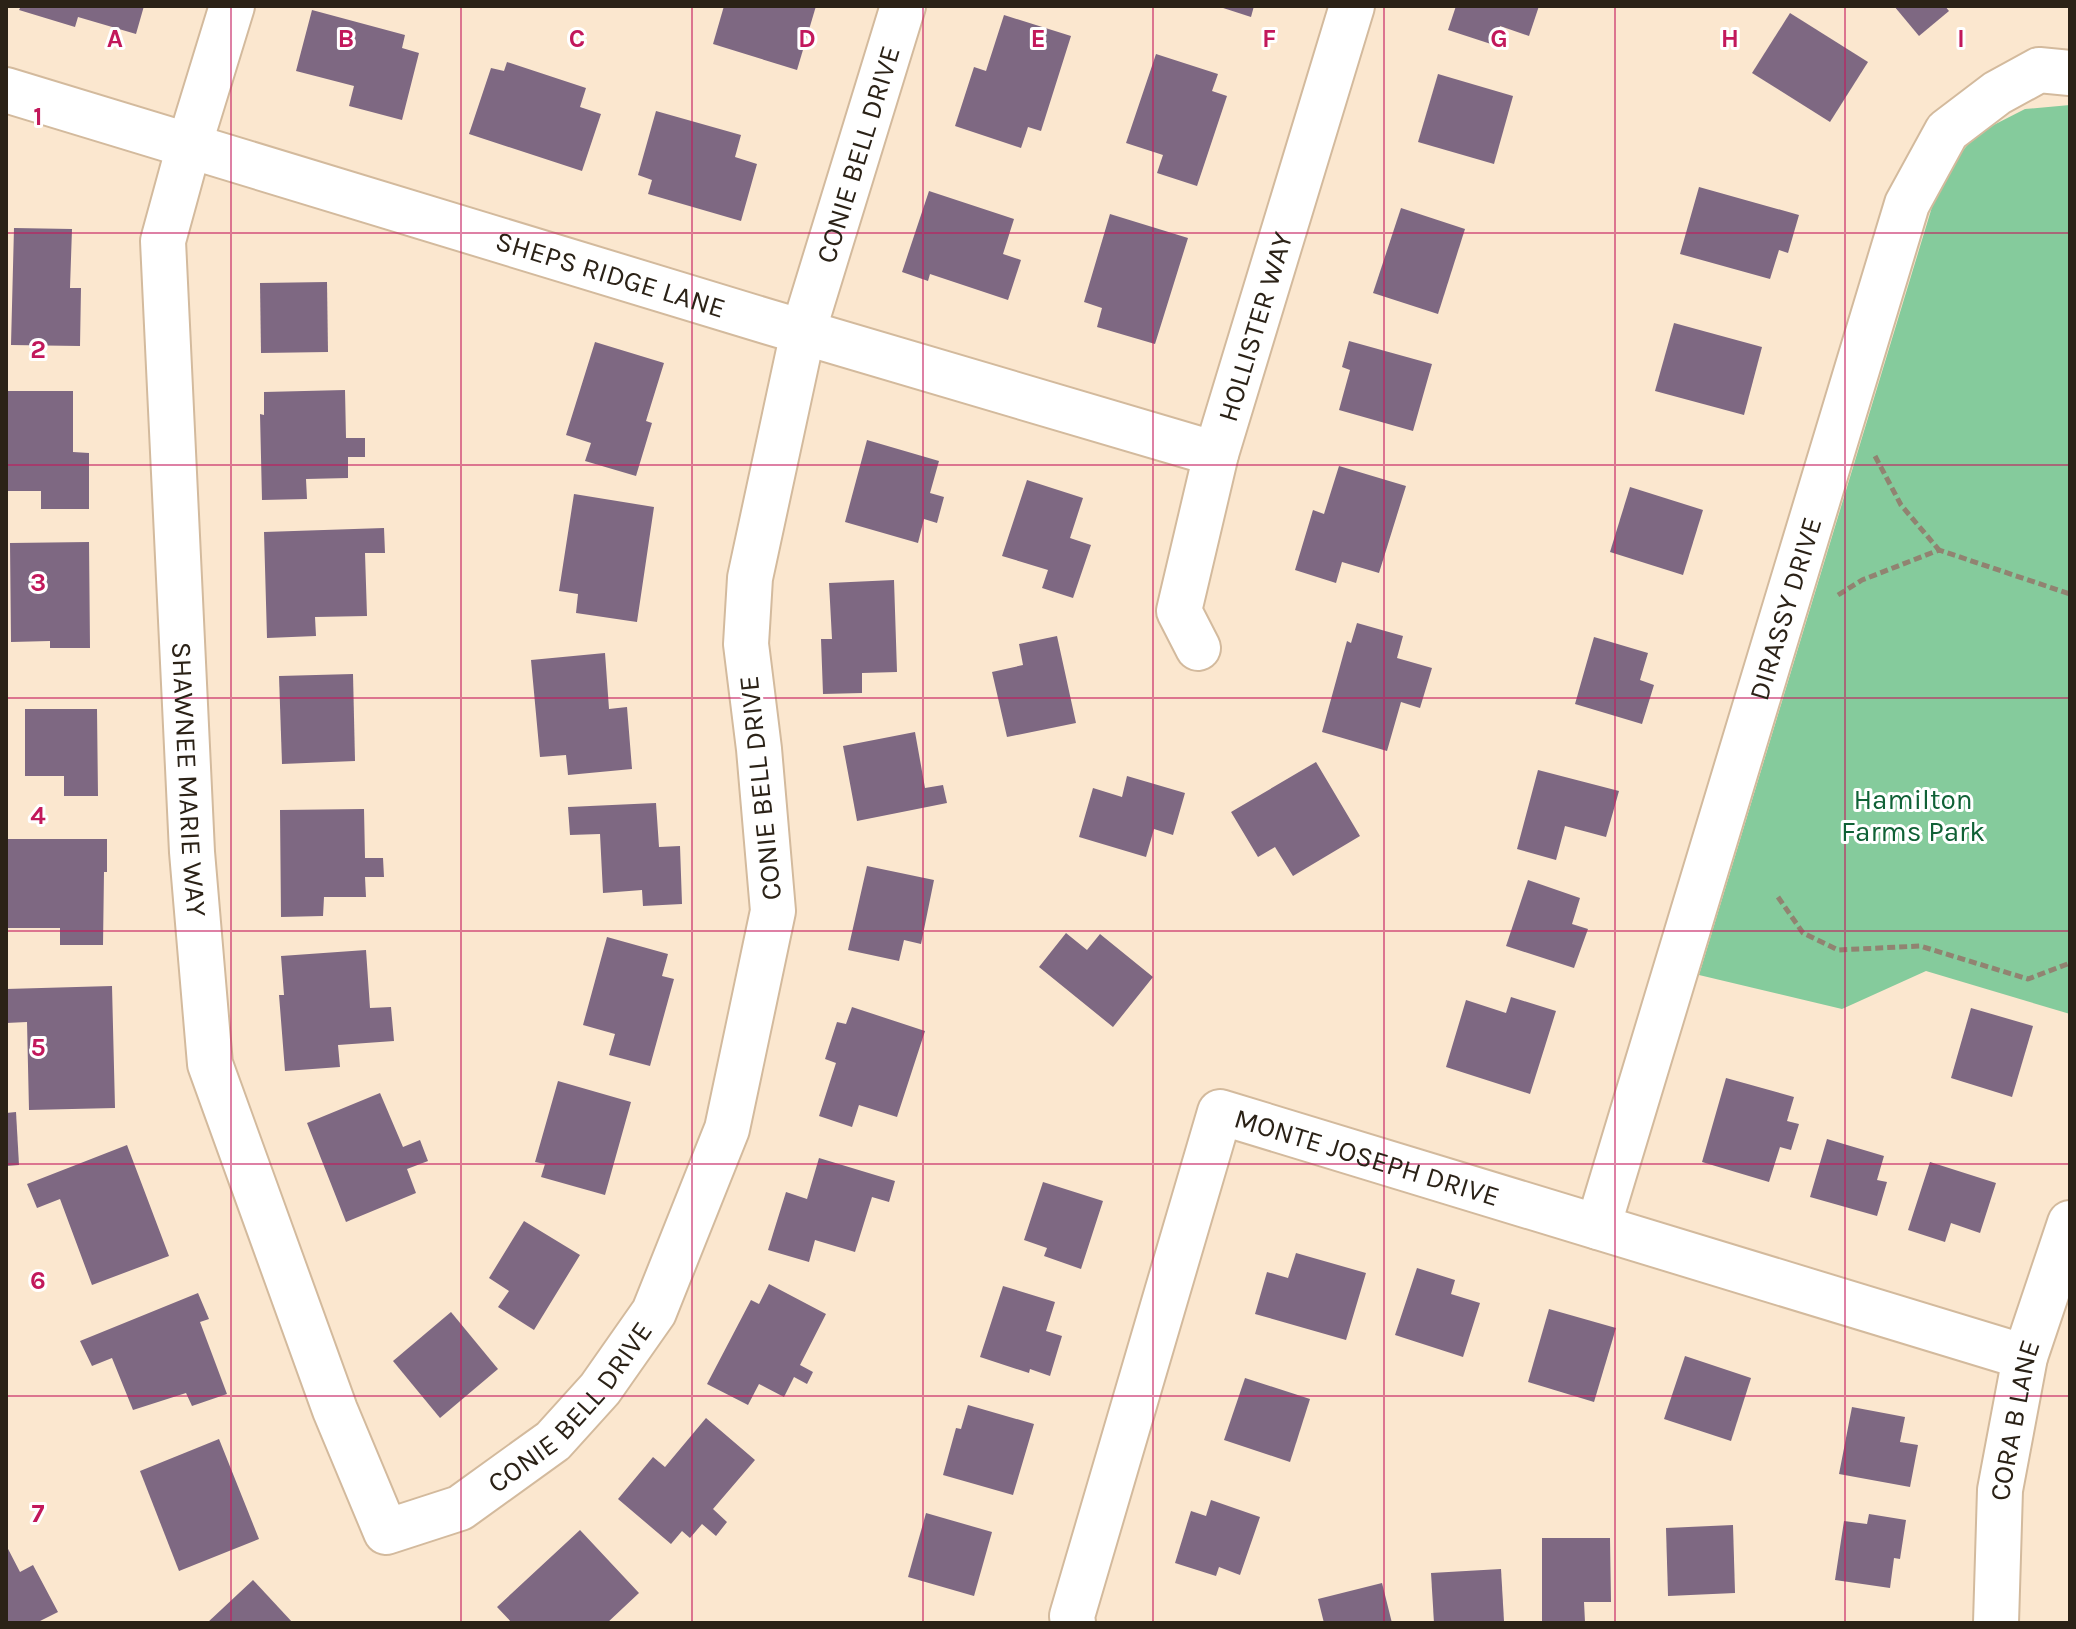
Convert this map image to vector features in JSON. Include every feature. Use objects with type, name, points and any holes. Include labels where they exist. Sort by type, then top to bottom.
[{"type":"street","name":"SHAWNEE MARIE WAY","points":[[232,6],[163,241],[192,852],[210,1064],[335,1410],[386,1532]]},
{"type":"street","name":"CONIE BELL DRIVE","points":[[386,1532],[460,1508],[553,1441],[600,1389],[654,1312],[727,1129],[773,911],[746,644],[750,578],[803,332],[903,6]]},
{"type":"street","name":"HOLLISTER WAY","points":[[1198,648],[1179,611],[1216,454],[1352,6]]},
{"type":"street","name":"DIRASSY DRIVE","points":[[1598,1227],[1907,204],[1947,131],[1997,93],[2039,70],[2070,73]]},
{"type":"street","name":"SHEPS RIDGE LANE","points":[[6,90],[1216,454]]},
{"type":"street","name":"MONTE JOSEPH DRIVE","points":[[1073,1623],[1076,1600],[1220,1112],[2025,1357]]},
{"type":"street","name":"CORA B LANE","points":[[1996,1623],[2000,1490],[2025,1357],[2070,1223]]},
{"type":"path","points":[[1875,456],[1901,505],[1939,550],[2070,594]]},
{"type":"path","points":[[1838,595],[1862,580],[1939,550]]},
{"type":"path","points":[[1778,897],[1803,933],[1838,950],[1920,946],[2028,979],[2070,963]]},
{"type":"green space","name":"Hamilton Farms Park","points":[[2070,105],[2070,1014],[1926,971],[1842,1009],[1699,975],[1942,174],[1978,133],[2025,109]]},
{"type":"building","points":[[21,6],[144,6],[136,34],[78,17],[75,27],[19,10]]},
{"type":"building","points":[[724,6],[816,6],[797,70],[713,44]]},
{"type":"building","points":[[1217,6],[1254,6],[1251,17]]},
{"type":"building","points":[[1456,6],[1539,6],[1529,36],[1500,26],[1494,45],[1448,30]]},
{"type":"building","points":[[1894,6],[1945,6],[1949,11],[1919,36]]},
{"type":"building","points":[[312,10],[405,35],[402,48],[419,53],[402,120],[349,106],[354,86],[296,71]]},
{"type":"building","points":[[1790,13],[1868,62],[1830,122],[1752,73]]},
{"type":"building","points":[[1004,15],[1071,36],[1041,131],[1028,127],[1021,148],[955,126],[974,67],[986,71]]},
{"type":"building","points":[[1156,54],[1218,74],[1212,91],[1227,96],[1197,186],[1157,173],[1163,155],[1126,143]]},
{"type":"building","points":[[507,62],[586,88],[580,107],[601,114],[582,171],[469,134],[491,68],[504,71]]},
{"type":"building","points":[[1438,74],[1513,96],[1494,164],[1418,142]]},
{"type":"building","points":[[656,111],[741,135],[735,157],[757,164],[741,221],[648,194],[652,180],[638,175]]},
{"type":"building","points":[[1699,187],[1799,215],[1788,253],[1779,250],[1770,279],[1680,254]]},
{"type":"building","points":[[929,191],[1014,219],[1003,254],[1021,260],[1008,300],[930,274],[928,281],[902,272]]},
{"type":"building","points":[[1401,208],[1465,229],[1438,314],[1373,293]]},
{"type":"building","points":[[1110,214],[1188,238],[1155,344],[1097,327],[1102,308],[1084,302]]},
{"type":"building","points":[[14,228],[72,229],[70,288],[81,288],[80,346],[11,345]]},
{"type":"building","points":[[327,282],[328,352],[261,353],[260,283]]},
{"type":"building","points":[[1674,323],[1762,347],[1744,415],[1655,391]]},
{"type":"building","points":[[1349,341],[1432,364],[1413,431],[1339,410],[1350,370],[1342,367]]},
{"type":"building","points":[[595,342],[664,363],[646,421],[652,423],[636,476],[585,461],[591,443],[566,435]]},
{"type":"building","points":[[345,390],[346,438],[365,438],[365,457],[348,457],[348,478],[306,479],[307,499],[262,500],[260,414],[264,415],[264,392]]},
{"type":"building","points":[[6,391],[73,391],[73,452],[89,453],[89,509],[41,509],[41,491],[6,491]]},
{"type":"building","points":[[867,440],[939,461],[930,493],[944,497],[937,523],[924,519],[918,543],[845,522]]},
{"type":"building","points":[[1339,466],[1406,486],[1379,573],[1342,562],[1336,583],[1295,570],[1313,510],[1324,514]]},
{"type":"building","points":[[1027,480],[1083,498],[1070,538],[1091,545],[1073,598],[1042,588],[1048,570],[1002,556]]},
{"type":"building","points":[[1630,487],[1703,510],[1683,575],[1610,552]]},
{"type":"building","points":[[574,494],[654,507],[637,622],[576,613],[578,594],[559,591]]},
{"type":"building","points":[[384,528],[385,553],[365,553],[367,616],[315,617],[316,636],[267,638],[264,532]]},
{"type":"building","points":[[89,542],[90,648],[50,648],[50,641],[11,642],[10,543]]},
{"type":"building","points":[[894,580],[897,672],[862,673],[862,693],[823,694],[821,639],[832,639],[829,583]]},
{"type":"building","points":[[1357,623],[1403,636],[1397,658],[1432,668],[1420,708],[1401,702],[1387,751],[1322,732],[1347,641],[1351,643]]},
{"type":"building","points":[[1057,636],[1076,723],[1007,737],[992,672],[1023,665],[1019,644]]},
{"type":"building","points":[[1594,637],[1648,653],[1640,680],[1654,685],[1642,724],[1575,704]]},
{"type":"building","points":[[605,653],[609,709],[627,707],[632,769],[568,775],[566,755],[540,757],[531,660]]},
{"type":"building","points":[[353,674],[355,761],[282,764],[279,676]]},
{"type":"building","points":[[25,709],[97,709],[98,796],[64,796],[64,776],[25,776]]},
{"type":"building","points":[[915,732],[925,788],[943,785],[947,803],[857,821],[843,746]]},
{"type":"building","points":[[1316,762],[1360,836],[1293,876],[1275,847],[1258,857],[1231,812]]},
{"type":"building","points":[[1538,770],[1619,791],[1606,837],[1565,826],[1556,860],[1517,849]]},
{"type":"building","points":[[1127,776],[1185,793],[1173,835],[1154,829],[1146,857],[1079,837],[1093,788],[1122,797]]},
{"type":"building","points":[[656,803],[659,847],[680,846],[682,904],[643,906],[642,890],[603,893],[600,834],[570,835],[568,807]]},
{"type":"building","points":[[364,809],[365,858],[383,858],[384,877],[365,877],[366,897],[324,897],[323,916],[281,917],[280,810]]},
{"type":"building","points":[[6,839],[107,839],[103,945],[60,945],[60,928],[6,928]]},
{"type":"building","points":[[867,866],[934,880],[921,944],[904,940],[899,961],[848,950]]},
{"type":"building","points":[[1528,880],[1580,898],[1572,924],[1588,929],[1574,968],[1506,946]]},
{"type":"building","points":[[1066,933],[1087,950],[1100,934],[1153,977],[1113,1027],[1039,967]]},
{"type":"building","points":[[607,937],[668,954],[662,976],[674,979],[650,1066],[609,1055],[615,1034],[583,1025]]},
{"type":"building","points":[[366,950],[370,1008],[391,1007],[394,1041],[338,1045],[340,1067],[285,1071],[279,995],[284,995],[281,956]]},
{"type":"building","points":[[112,986],[115,1108],[29,1110],[27,1022],[6,1023],[6,989]]},
{"type":"building","points":[[1511,997],[1556,1011],[1530,1094],[1446,1067],[1466,1000],[1506,1013]]},
{"type":"building","points":[[852,1007],[925,1031],[897,1117],[859,1105],[852,1127],[819,1116],[836,1063],[825,1059],[837,1022],[846,1024]]},
{"type":"building","points":[[1971,1008],[2033,1026],[2012,1097],[1951,1078]]},
{"type":"building","points":[[1726,1078],[1794,1097],[1787,1121],[1799,1124],[1791,1150],[1780,1147],[1769,1182],[1702,1162]]},
{"type":"building","points":[[558,1081],[631,1102],[605,1195],[541,1177],[545,1164],[535,1162]]},
{"type":"building","points":[[380,1093],[403,1147],[420,1140],[428,1161],[407,1169],[416,1193],[346,1222],[307,1123]]},
{"type":"building","points":[[16,1112],[19,1165],[6,1166],[6,1113]]},
{"type":"building","points":[[1827,1139],[1884,1156],[1877,1180],[1887,1182],[1877,1216],[1810,1197]]},
{"type":"building","points":[[127,1145],[169,1256],[92,1285],[60,1199],[37,1208],[27,1184]]},
{"type":"building","points":[[819,1158],[895,1181],[889,1202],[872,1197],[855,1252],[815,1240],[809,1262],[768,1250],[786,1192],[807,1199]]},
{"type":"building","points":[[1930,1162],[1996,1183],[1980,1233],[1951,1223],[1945,1242],[1908,1230]]},
{"type":"building","points":[[1043,1182],[1103,1201],[1081,1269],[1044,1256],[1047,1248],[1024,1240]]},
{"type":"building","points":[[524,1221],[580,1255],[534,1330],[498,1307],[509,1291],[489,1278]]},
{"type":"building","points":[[1296,1253],[1366,1273],[1346,1340],[1255,1314],[1267,1272],[1288,1278]]},
{"type":"building","points":[[1417,1268],[1455,1280],[1451,1294],[1480,1303],[1463,1357],[1395,1335]]},
{"type":"building","points":[[769,1284],[826,1314],[800,1365],[813,1372],[807,1384],[794,1377],[784,1397],[759,1384],[748,1405],[707,1384],[751,1300],[759,1304]]},
{"type":"building","points":[[1003,1286],[1055,1302],[1046,1331],[1062,1336],[1050,1376],[1030,1369],[1029,1373],[980,1357]]},
{"type":"building","points":[[198,1293],[209,1319],[200,1322],[227,1394],[192,1406],[186,1393],[133,1410],[112,1358],[92,1366],[80,1341]]},
{"type":"building","points":[[1549,1309],[1616,1328],[1594,1402],[1528,1382]]},
{"type":"building","points":[[451,1312],[498,1369],[440,1418],[393,1361]]},
{"type":"building","points":[[1685,1356],[1751,1378],[1731,1441],[1664,1419]]},
{"type":"building","points":[[1245,1378],[1310,1399],[1290,1462],[1224,1440]]},
{"type":"building","points":[[968,1405],[1034,1424],[1013,1495],[943,1475],[956,1428],[961,1429]]},
{"type":"building","points":[[1852,1407],[1905,1417],[1900,1442],[1918,1445],[1910,1487],[1839,1474]]},
{"type":"building","points":[[706,1418],[755,1460],[713,1509],[727,1522],[716,1536],[702,1524],[690,1538],[682,1531],[671,1544],[618,1499],[653,1457],[665,1467]]},
{"type":"building","points":[[219,1439],[259,1539],[179,1571],[140,1471]]},
{"type":"building","points":[[1211,1500],[1260,1517],[1240,1575],[1219,1567],[1216,1576],[1175,1563],[1191,1511],[1206,1516]]},
{"type":"building","points":[[926,1513],[992,1532],[974,1596],[908,1577]]},
{"type":"building","points":[[1869,1514],[1906,1520],[1900,1559],[1894,1558],[1890,1588],[1835,1580],[1844,1521],[1867,1524]]},
{"type":"building","points":[[1733,1525],[1735,1593],[1668,1596],[1666,1528]]},
{"type":"building","points":[[580,1530],[639,1593],[607,1623],[512,1623],[497,1607]]},
{"type":"building","points":[[1542,1538],[1610,1538],[1611,1602],[1584,1602],[1585,1622],[1542,1622]]},
{"type":"building","points":[[6,1545],[20,1572],[33,1565],[58,1612],[36,1623],[6,1623]]},
{"type":"building","points":[[1501,1569],[1504,1621],[1434,1623],[1431,1573]]},
{"type":"building","points":[[253,1580],[293,1623],[207,1623]]},
{"type":"building","points":[[1382,1583],[1392,1623],[1324,1623],[1318,1599]]}]
